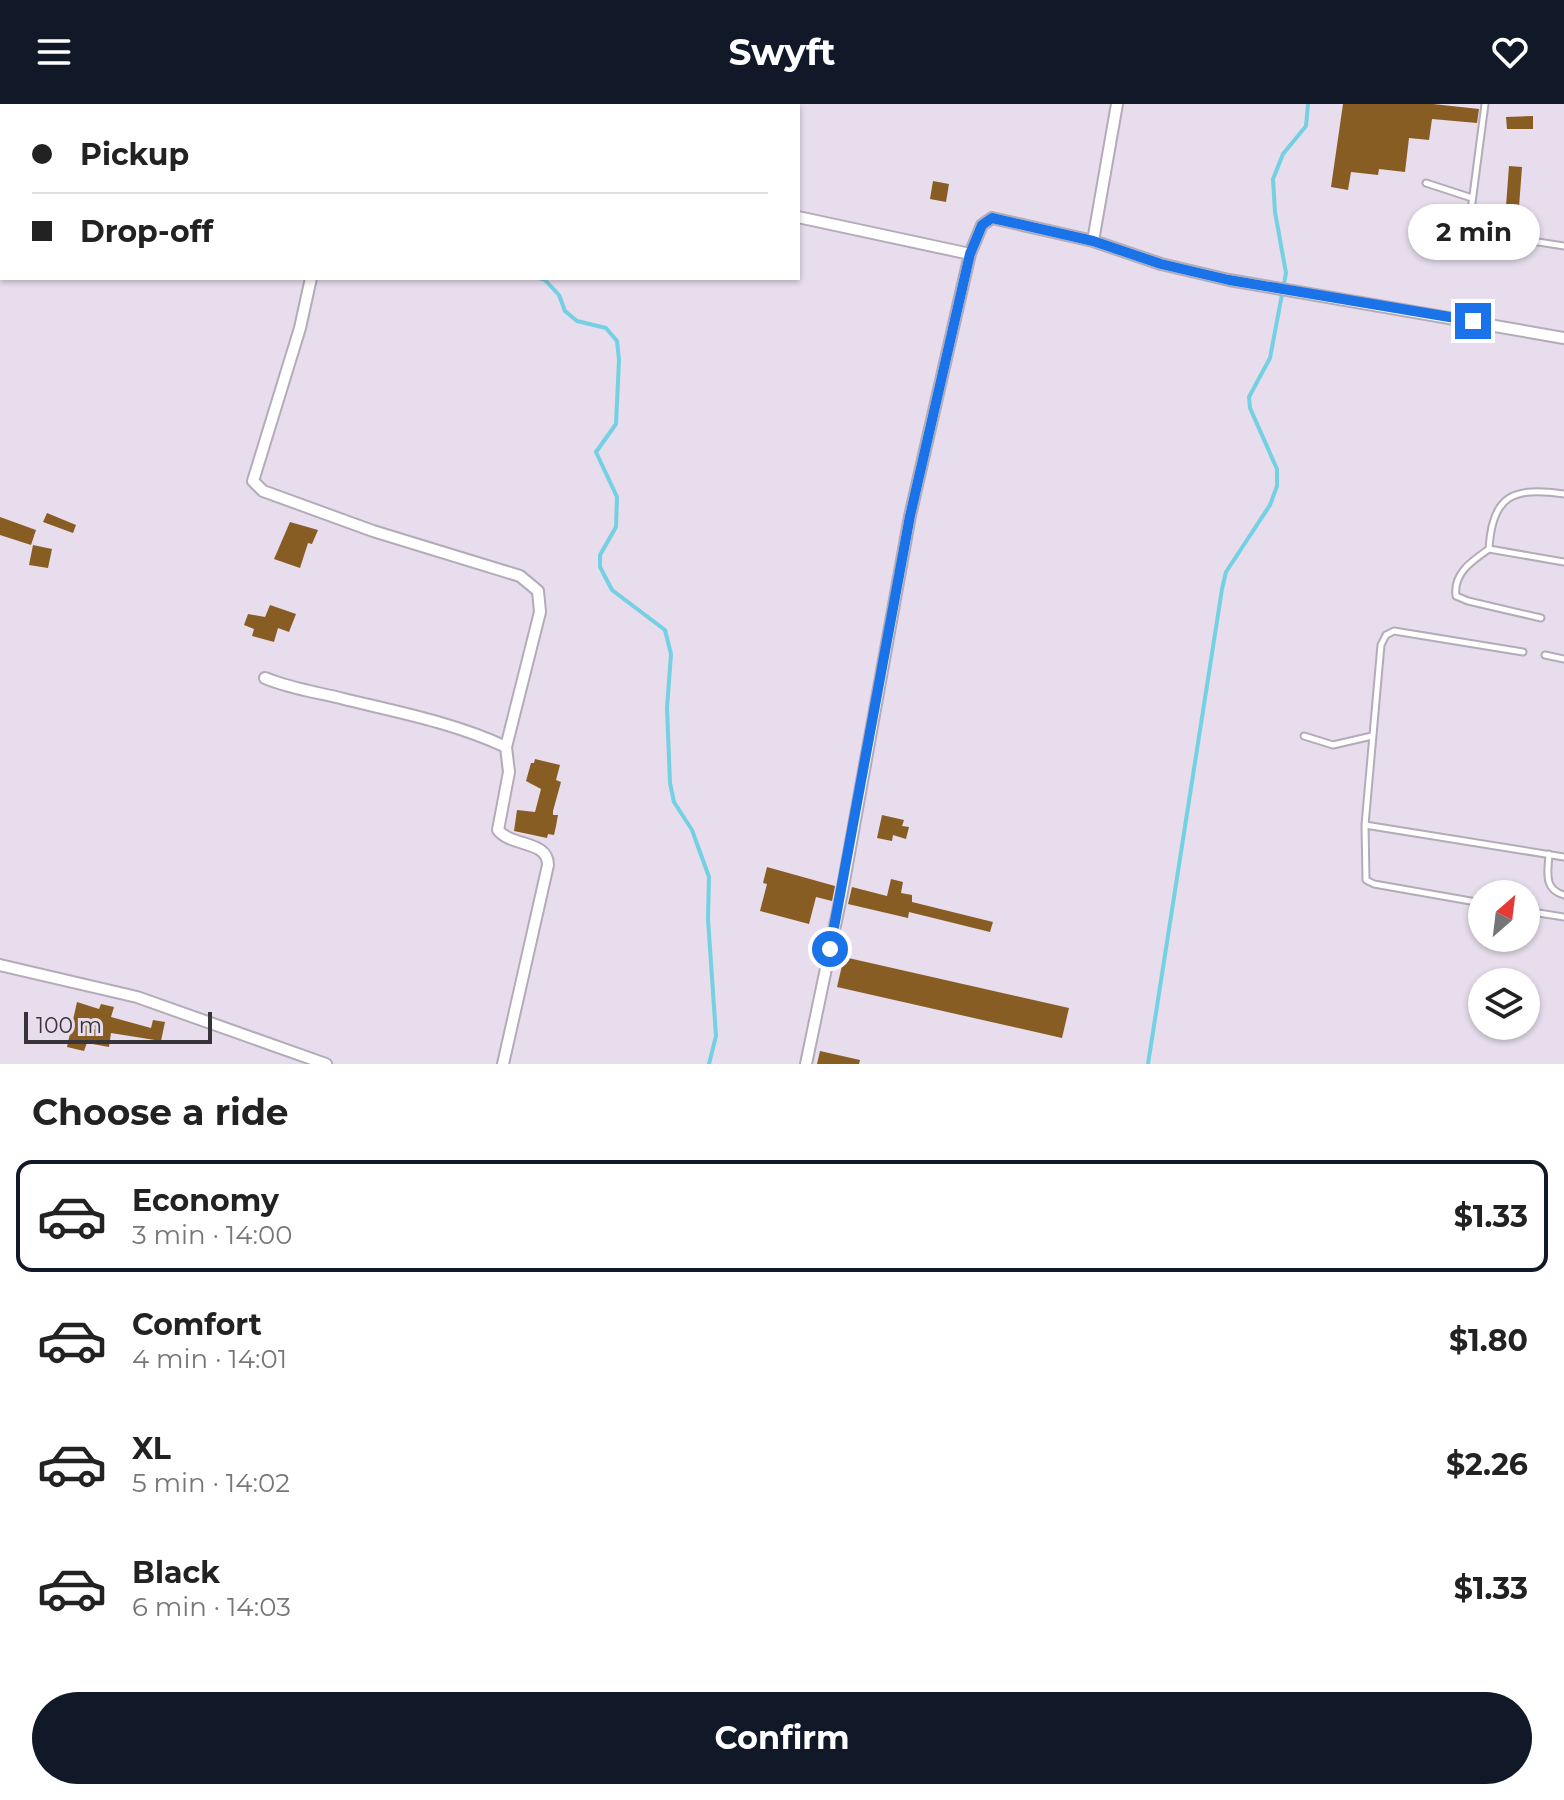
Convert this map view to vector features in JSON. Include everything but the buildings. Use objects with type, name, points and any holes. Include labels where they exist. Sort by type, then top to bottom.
[{"type":"street","points":[[1093,241],[1117,104]]},
{"type":"street","points":[[800,217],[970,254]]},
{"type":"street","points":[[806,1064],[842,892],[910,516],[970,254],[982,225],[992,218],[1093,241],[1161,264],[1229,280],[1564,338]]},
{"type":"street","points":[[311,280],[300,328],[253,481],[263,491],[373,531],[520,576],[538,591],[540,612],[506,747],[509,772],[498,830],[504,837],[542,850],[548,858],[503,1064]]},
{"type":"street","points":[[265,678],[294,690],[340,698],[480,735],[506,747]]},
{"type":"street","points":[[0,965],[137,997],[326,1064]]},
{"type":"lane","points":[[1485,104],[1470,218],[1477,230],[1487,234],[1564,246]]},
{"type":"lane","points":[[1426,183],[1472,198]]},
{"type":"lane","points":[[1541,618],[1468,601],[1456,596],[1455,586],[1460,573],[1489,549],[1500,503],[1515,492],[1564,494]]},
{"type":"lane","points":[[1489,549],[1564,562]]},
{"type":"lane","points":[[1468,901],[1366,880],[1365,825],[1381,645],[1386,635],[1394,631],[1523,652]]},
{"type":"lane","points":[[1545,655],[1564,659]]},
{"type":"lane","points":[[1304,736],[1333,745],[1372,736]]},
{"type":"lane","points":[[1365,825],[1564,857]]},
{"type":"lane","points":[[1549,854],[1548,883],[1552,890],[1564,895]]},
{"type":"lane","points":[[1540,913],[1564,917]]},
{"type":"waterway","points":[[1148,1064],[1222,589],[1226,572],[1270,505],[1277,486],[1277,469],[1250,408],[1249,397],[1270,358],[1286,273],[1275,212],[1273,179],[1283,154],[1306,126],[1308,104]]},
{"type":"waterway","points":[[545,280],[559,295],[565,311],[577,321],[606,328],[617,341],[616,424],[596,452],[617,497],[616,527],[600,555],[600,567],[612,590],[665,630],[671,654],[667,708],[670,783],[674,802],[692,830],[709,877],[708,919],[716,1036],[709,1064]]},
{"type":"route","points":[[830,949],[910,516],[970,254],[982,225],[992,218],[1093,241],[1161,264],[1229,280],[1473,321]]}]
